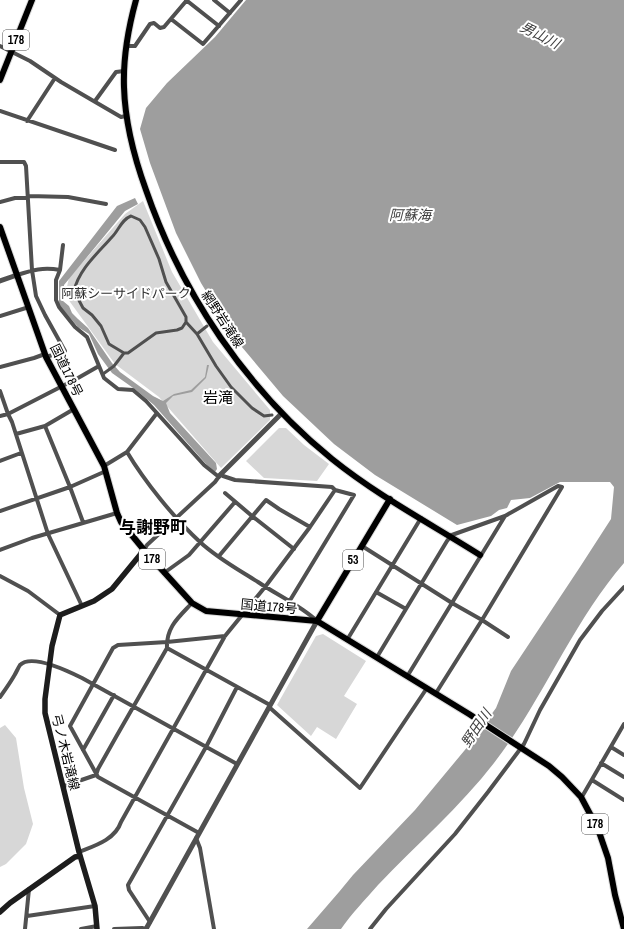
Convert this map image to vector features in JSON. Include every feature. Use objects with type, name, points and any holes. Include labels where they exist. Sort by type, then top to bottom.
[{"type":"main road","name":"178","points":[[0,80],[32,0]]},
{"type":"main road","name":"網野岩滝線","points":[[136,0],[126,46],[124,71],[126,116],[136,162],[165,239],[184,279],[220,338],[250,378],[282,414],[332,459],[390,499],[480,555]]},
{"type":"main road","name":"国道178号","points":[[0,227],[46,355],[105,469],[117,513],[121,522],[164,573],[192,603],[206,611],[317,621],[521,746],[554,770],[581,797],[598,829],[608,858],[615,895],[624,929]]},
{"type":"main road","name":"53","points":[[317,621],[390,499]]},
{"type":"main road","points":[[60,615],[94,601],[112,589],[144,550]]},
{"type":"main road","name":"弓ノ木岩滝線","points":[[60,615],[52,646],[45,699],[45,713],[64,786],[79,854],[96,906],[97,927]]},
{"type":"main road","points":[[0,912],[29,889],[79,854]]},
{"type":"street","points":[[126,46],[134,46],[150,24],[154,23],[160,28],[164,27],[187,0],[219,26]]},
{"type":"street","points":[[214,0],[230,13]]},
{"type":"street","points":[[171,19],[203,44],[241,0]]},
{"type":"street","points":[[0,46],[30,61],[55,78],[121,117],[126,116]]},
{"type":"street","points":[[95,101],[116,72],[124,71]]},
{"type":"street","points":[[27,121],[55,78]]},
{"type":"street","points":[[0,111],[115,150]]},
{"type":"street","points":[[0,162],[24,162],[26,166],[32,270],[38,302],[65,351],[0,367]]},
{"type":"street","points":[[0,202],[15,198],[28,197],[68,197],[106,204]]},
{"type":"street","points":[[124,353],[109,344],[101,326],[92,315],[82,308],[74,290],[76,283],[93,257],[113,237],[126,218],[131,216],[140,220],[145,227],[159,259],[166,282],[186,317],[186,322],[197,334],[216,366],[235,392],[252,408],[264,416],[272,415]]},
{"type":"street","points":[[63,244],[60,270],[56,280],[56,300],[59,306],[75,327],[87,337],[107,381],[118,389],[133,390],[146,401],[204,465],[220,475],[235,480],[332,487],[335,490],[354,495],[289,602]]},
{"type":"street","points":[[0,281],[32,270],[50,268],[60,270]]},
{"type":"street","points":[[0,316],[29,307]]},
{"type":"street","points":[[103,374],[114,366],[124,353],[128,353],[156,333],[177,330],[184,326],[186,322]]},
{"type":"street","points":[[197,334],[207,326]]},
{"type":"street","points":[[0,416],[8,414],[99,366]]},
{"type":"street","points":[[0,391],[16,434],[48,534],[82,606]]},
{"type":"street","points":[[16,434],[45,426],[74,409]]},
{"type":"street","points":[[0,511],[70,487],[105,469],[127,452],[157,413]]},
{"type":"street","points":[[144,550],[147,545],[215,482],[220,475],[282,414]]},
{"type":"street","points":[[45,426],[83,522]]},
{"type":"street","points":[[114,929],[146,929],[317,621],[309,614],[265,587],[200,542],[146,481],[127,452]]},
{"type":"street","points":[[0,461],[21,453]]},
{"type":"street","points":[[377,657],[450,536],[505,516],[558,486],[562,487],[436,693]]},
{"type":"street","points":[[79,854],[105,841],[119,828],[225,636],[294,549],[335,490]]},
{"type":"street","points":[[225,493],[294,549]]},
{"type":"street","points":[[219,556],[266,500],[310,527]]},
{"type":"street","points":[[164,573],[188,555],[235,502]]},
{"type":"street","points":[[0,550],[32,538],[117,513]]},
{"type":"street","points":[[408,676],[505,516]]},
{"type":"street","points":[[347,640],[420,518]]},
{"type":"street","points":[[362,546],[508,637]]},
{"type":"street","points":[[0,576],[28,591],[60,615]]},
{"type":"street","points":[[370,929],[386,909],[474,811],[521,746],[580,640],[602,611],[624,587]]},
{"type":"street","points":[[376,592],[406,609]]},
{"type":"street","points":[[96,775],[133,706],[167,648],[166,642],[170,627],[192,603]]},
{"type":"street","points":[[199,833],[96,775],[70,726],[113,648],[118,645],[225,636]]},
{"type":"street","points":[[167,648],[269,706],[360,788],[427,688]]},
{"type":"street","points":[[0,697],[20,665],[25,661],[31,660],[40,662],[67,670],[237,764]]},
{"type":"street","points":[[150,922],[129,890],[128,885],[166,815],[206,747],[237,687]]},
{"type":"street","points":[[83,750],[114,695]]},
{"type":"street","points":[[581,797],[611,747],[622,732],[624,724]]},
{"type":"street","points":[[611,747],[624,755]]},
{"type":"street","points":[[601,763],[624,777]]},
{"type":"street","points":[[64,786],[96,775]]},
{"type":"street","points":[[592,780],[624,800]]},
{"type":"street","points":[[196,838],[200,848],[214,929]]},
{"type":"street","points":[[25,929],[29,889]]},
{"type":"street","points":[[27,916],[96,906]]},
{"type":"street","points":[[81,929],[97,927]]},
{"type":"green space","name":"阿蘇シーサイドパーク","points":[[143,201],[172,272],[213,342],[270,410],[270,420],[221,468],[159,397],[115,364],[65,295],[69,278],[125,214]]},
{"type":"green space","points":[[279,428],[286,428],[304,445],[329,464],[317,481],[264,478],[246,461]]},
{"type":"green space","points":[[323,634],[366,661],[344,696],[357,704],[336,739],[317,727],[311,736],[277,705],[316,636]]},
{"type":"green space","points":[[5,725],[16,738],[24,788],[33,824],[26,844],[6,864],[0,867],[0,728]]},
{"type":"water","name":"阿蘇海","points":[[246,0],[624,0],[624,563],[605,586],[573,636],[528,714],[494,763],[453,810],[378,885],[341,929],[307,929],[353,875],[415,810],[469,745],[496,708],[511,671],[611,519],[614,487],[610,482],[560,482],[530,498],[511,500],[507,508],[499,510],[491,516],[457,525],[375,475],[334,444],[283,396],[236,340],[201,283],[176,233],[150,163],[140,129],[146,108],[167,83],[215,37]]},
{"type":"water","points":[[135,198],[138,204],[125,211],[64,285],[63,301],[69,306],[72,313],[88,328],[120,372],[153,396],[163,401],[174,394],[191,390],[205,377],[207,365],[209,365],[206,378],[192,392],[173,396],[166,403],[170,413],[216,463],[217,469],[215,472],[206,464],[154,405],[112,373],[98,354],[89,334],[78,327],[59,305],[59,281],[117,206]]},
{"type":"district","name":"岩滝","points":[[218,398]]},
{"type":"district","name":"与謝野町","points":[[153,527]]},
{"type":"water label","name":"男山川","points":[[540,35]]},
{"type":"water label","name":"野田川","points":[[476,728]]}]
